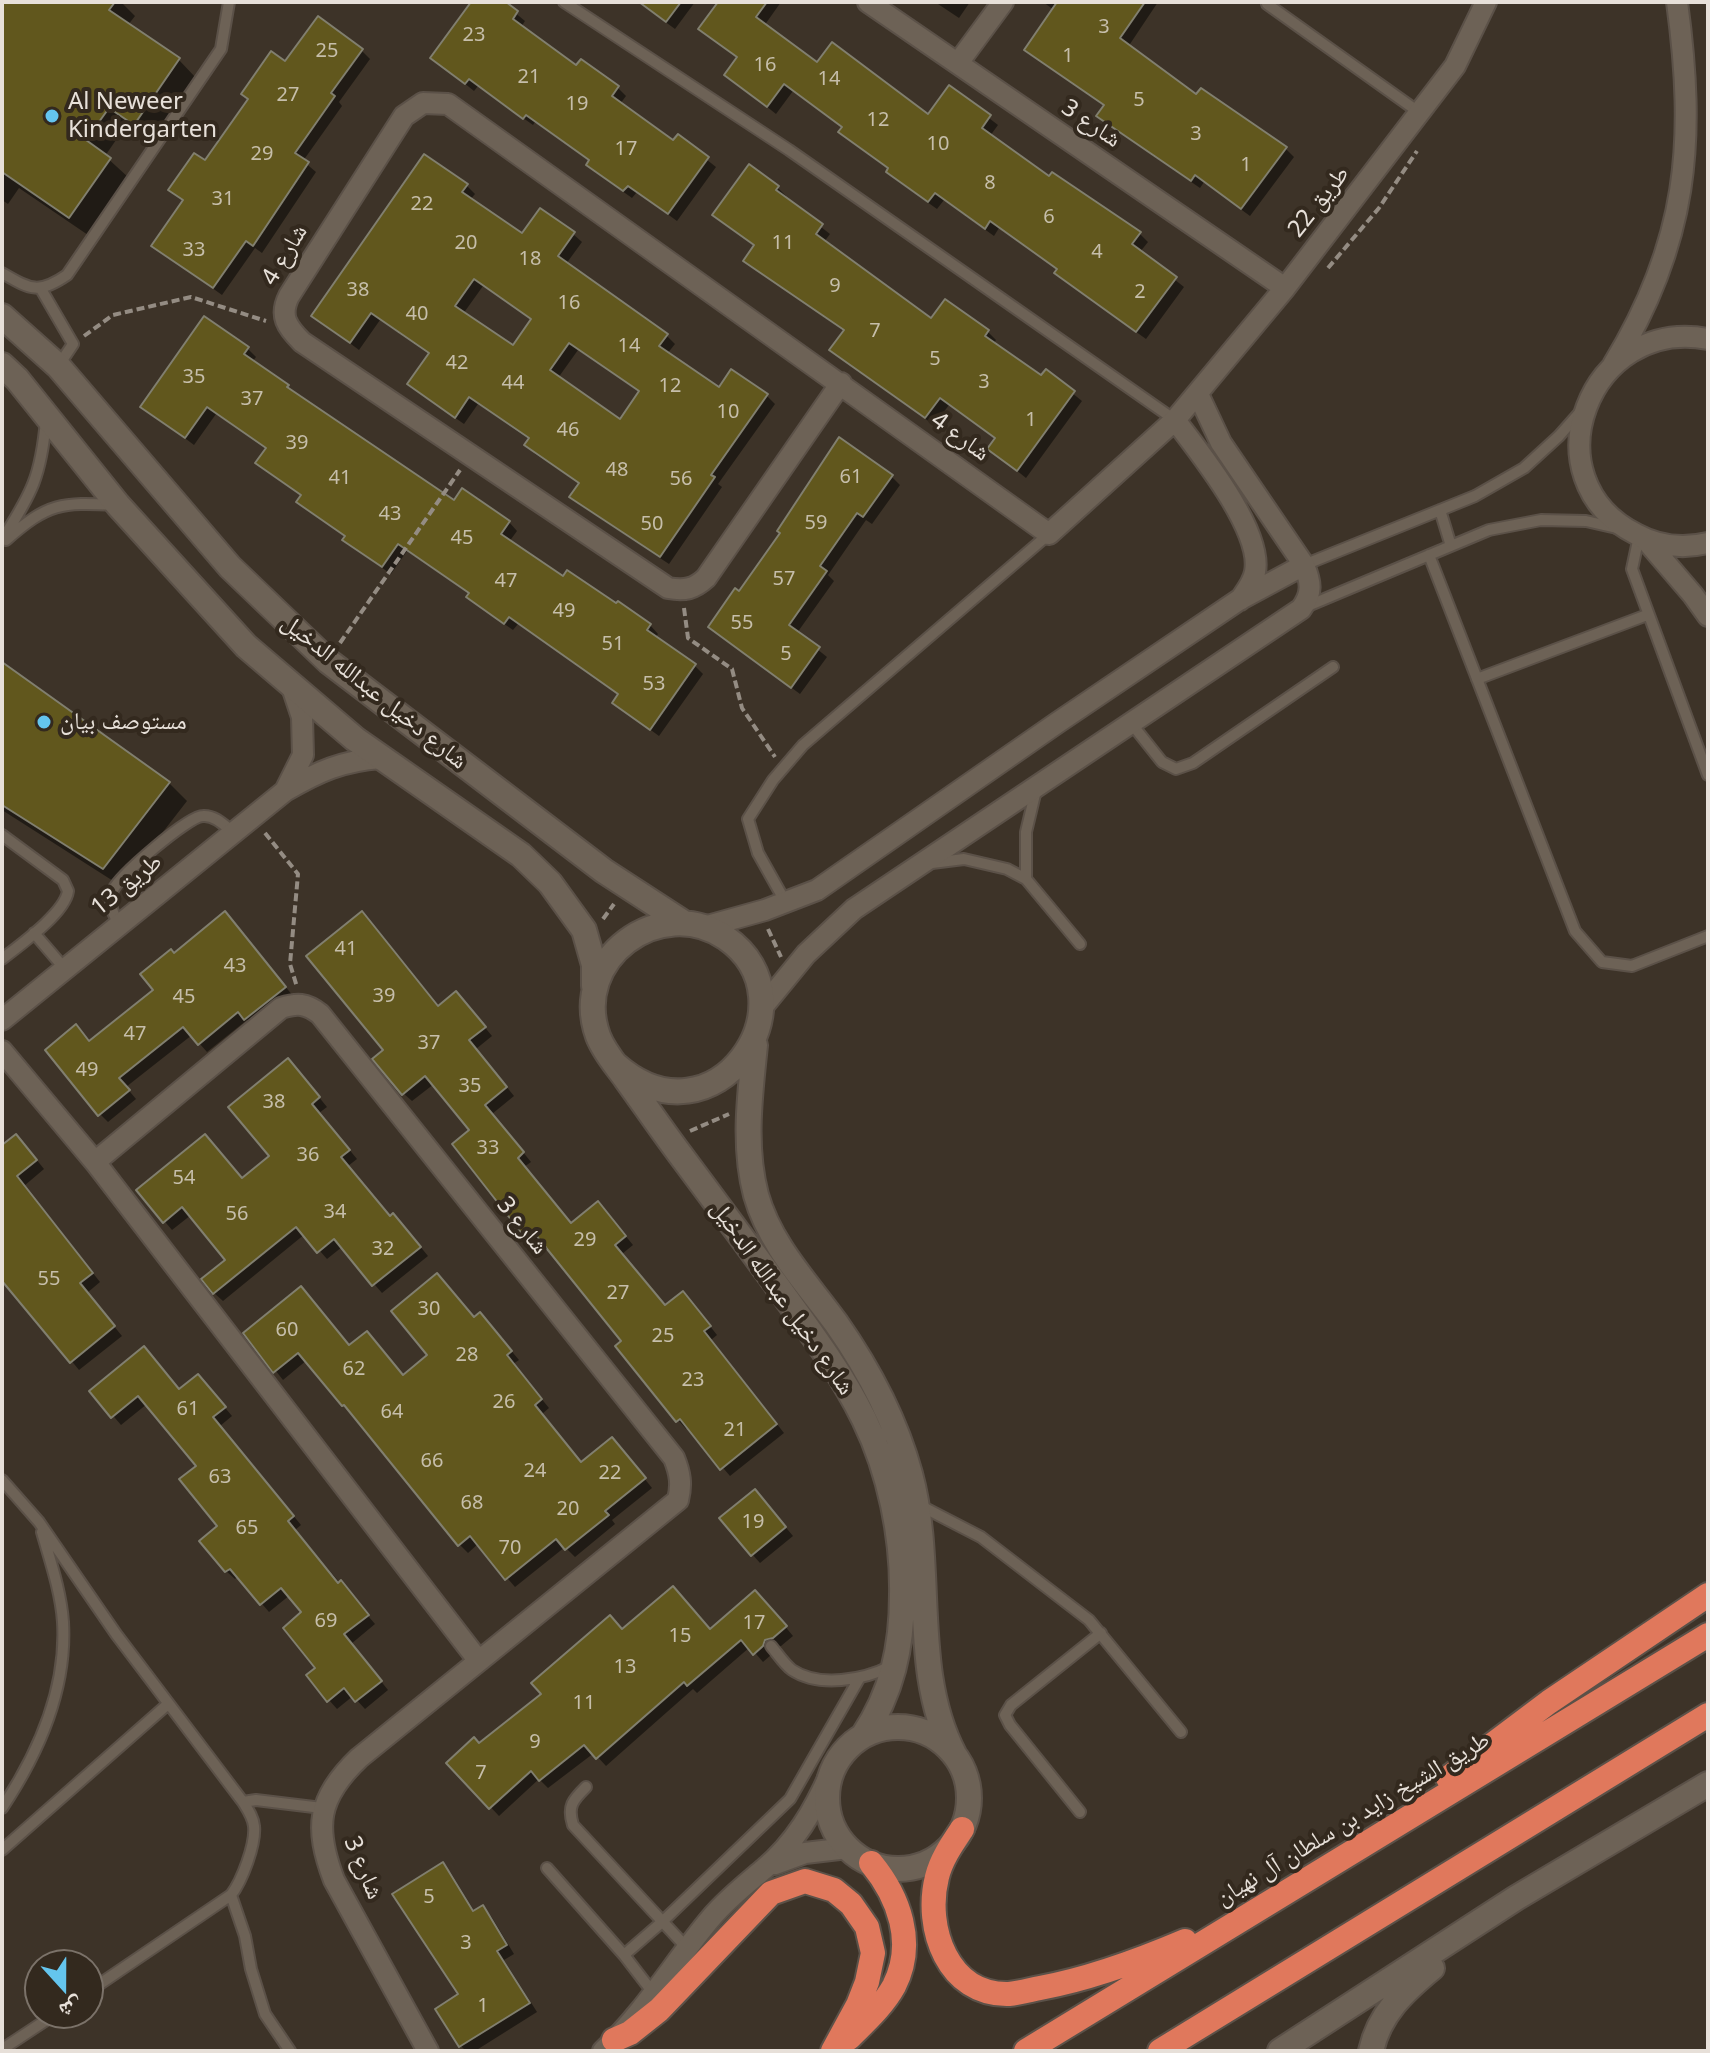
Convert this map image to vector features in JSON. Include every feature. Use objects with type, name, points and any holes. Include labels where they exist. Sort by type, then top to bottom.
[{"type":"highway","points":[[1332,1866],[1549,1702],[1708,1595]]},
{"type":"highway","name":"طريق الشيخ زايد بن سلطان آل نهيان","points":[[1026,2049],[1708,1635]]},
{"type":"highway","points":[[1160,2051],[1708,1715]]},
{"type":"highway","points":[[962,1829],[942,1862],[936,1879],[933,1920],[936,1938],[948,1961],[962,1976],[984,1989],[1008,1994],[1067,1983],[1178,1944],[1260,1908]]},
{"type":"highway","points":[[835,2051],[878,2010],[893,1987],[903,1955],[904,1932],[898,1907],[887,1883],[871,1863]]},
{"type":"highway","points":[[608,2046],[659,2010],[771,1893],[805,1881],[834,1890],[851,1904],[867,1927],[873,1953],[867,1982],[835,2051]]},
{"type":"street","name":"شارع 3","points":[[868,2],[1285,288]]},
{"type":"street","points":[[958,63],[1003,2]]},
{"type":"street","name":"طريق 22","points":[[1049,534],[1175,420],[1198,394],[1285,288],[1455,66],[1486,2]]},
{"type":"street","points":[[1677,2],[1684,62],[1686,120],[1680,200],[1674,229],[1658,277],[1636,327],[1586,405],[1579,437],[1588,484],[1606,511],[1638,535],[1708,616]]},
{"type":"street","name":"شارع 4","points":[[287,328],[284,312],[289,296],[404,116],[416,106],[440,102],[448,104],[1049,534]]},
{"type":"street","name":"شارع دخيل عبدالله الدخيل","points":[[2,316],[58,366],[230,567],[328,661],[604,871],[694,925]]},
{"type":"street","points":[[287,328],[302,342],[668,588],[682,591],[695,587],[706,578],[841,383]]},
{"type":"street","points":[[1613,365],[1635,349],[1660,339],[1678,336],[1708,339]]},
{"type":"street","name":"شارع دخيل عبدالله الدخيل","points":[[2,365],[17,379],[118,505],[236,635],[355,739],[521,855],[550,883],[584,930],[594,965],[594,993]]},
{"type":"street","points":[[761,1009],[806,954],[854,909],[1301,609],[1311,588],[1304,565],[1221,443],[1198,394]]},
{"type":"street","points":[[1175,420],[1241,517],[1253,540],[1256,571],[1239,600]]},
{"type":"street","points":[[1638,535],[1680,546],[1708,543]]},
{"type":"street","points":[[694,925],[728,939],[746,958],[758,982],[761,1009],[756,1035],[739,1064],[725,1076],[693,1089],[659,1089],[628,1076],[616,1065],[596,1032],[594,993],[605,964],[625,940],[653,926],[694,925],[765,910],[817,890],[1239,600],[1304,565]]},
{"type":"street","name":"طريق 13","points":[[285,791],[303,755],[302,717],[291,684]]},
{"type":"street","name":"طريق 13","points":[[2,1020],[285,791],[322,769],[353,760],[381,758]]},
{"type":"street","points":[[95,1162],[281,1008],[303,1004]]},
{"type":"street","name":"شارع 3","points":[[303,1004],[320,1014],[674,1458],[682,1487],[678,1500],[351,1765],[322,1808],[322,1843],[334,1880],[428,2051]]},
{"type":"street","name":"شارع دخيل عبدالله الدخيل","points":[[756,1035],[749,1107],[750,1166],[765,1219],[790,1263],[836,1324],[882,1398],[898,1434],[917,1504],[922,1539],[928,1662],[939,1723],[954,1754]]},
{"type":"street","points":[[2,1051],[95,1162],[478,1660]]},
{"type":"street","name":"شارع دخيل عبدالله الدخيل","points":[[616,1065],[822,1347],[866,1422],[890,1496],[903,1571],[896,1663],[885,1698],[863,1736]]},
{"type":"street","points":[[608,2046],[654,1994],[728,1899],[765,1869],[792,1841],[814,1809],[830,1774],[849,1746],[863,1736],[895,1727],[912,1728],[935,1737],[954,1754],[967,1782],[969,1798],[962,1829],[943,1852],[916,1866],[886,1868],[871,1863],[848,1848],[831,1822],[827,1806],[830,1774]]},
{"type":"street","points":[[1280,2051],[1516,1898],[1708,1784]]},
{"type":"street","points":[[765,1869],[805,1853],[848,1848]]},
{"type":"street","points":[[1371,2051],[1379,2026],[1402,1992],[1516,1898]]},
{"type":"lane","points":[[2,273],[27,288],[41,289],[67,275],[221,49],[229,2]]},
{"type":"lane","points":[[564,2],[789,150],[1175,420]]},
{"type":"lane","points":[[1267,4],[1420,113]]},
{"type":"lane","points":[[41,289],[73,344],[58,366]]},
{"type":"lane","points":[[1304,565],[1475,496],[1524,468],[1559,436],[1586,405]]},
{"type":"lane","points":[[2,542],[36,482],[46,414]]},
{"type":"lane","points":[[2,542],[53,507],[82,503],[118,505]]},
{"type":"lane","points":[[1440,510],[1451,546]]},
{"type":"lane","points":[[1301,609],[1489,530],[1541,520],[1586,521],[1638,535],[1632,569],[1708,775]]},
{"type":"lane","points":[[786,903],[758,853],[748,819],[783,769],[803,745],[1049,534]]},
{"type":"lane","points":[[1429,555],[1575,931],[1602,962],[1632,966],[1708,936]]},
{"type":"lane","points":[[1477,679],[1647,615]]},
{"type":"lane","points":[[1131,723],[1162,762],[1176,769],[1193,763],[1333,667]]},
{"type":"lane","points":[[1026,879],[1026,832],[1036,787]]},
{"type":"lane","points":[[120,925],[111,907],[114,887],[186,823],[203,815],[213,817],[234,833]]},
{"type":"lane","points":[[2,835],[67,885],[64,902],[34,933],[2,959]]},
{"type":"lane","points":[[921,864],[964,859],[1007,869],[1026,879],[1080,944]]},
{"type":"lane","points":[[34,933],[65,969]]},
{"type":"lane","points":[[2,1480],[39,1522],[116,1634],[252,1816],[254,1838],[238,1885],[231,1895],[104,1981]]},
{"type":"lane","points":[[917,1504],[981,1537],[1089,1620],[1181,1732]]},
{"type":"lane","points":[[2,1808],[47,1723],[60,1674],[63,1622],[39,1522]]},
{"type":"lane","points":[[1080,1812],[1005,1715],[1011,1705],[1101,1633]]},
{"type":"lane","points":[[771,1646],[791,1669],[806,1677],[843,1680],[875,1675],[896,1663]]},
{"type":"lane","points":[[624,1955],[790,1799],[860,1677]]},
{"type":"lane","points":[[2,1850],[168,1704]]},
{"type":"lane","points":[[586,1787],[571,1802],[569,1813],[573,1825],[687,1948]]},
{"type":"lane","points":[[243,1802],[256,1800],[322,1808]]},
{"type":"lane","points":[[547,1868],[654,1994]]},
{"type":"lane","points":[[231,1895],[265,2014],[290,2051]]},
{"type":"lane","points":[[6,2045],[32,2029]]},
{"type":"path","points":[[1320,277],[1379,208],[1421,146]]},
{"type":"path","points":[[73,344],[113,315],[191,297],[287,328]]},
{"type":"path","points":[[328,661],[470,454]]},
{"type":"path","points":[[682,591],[688,638],[732,669],[742,708],[783,769]]},
{"type":"path","points":[[253,818],[298,874],[290,964],[303,1004]]},
{"type":"path","points":[[584,930],[602,922],[626,885]]},
{"type":"path","points":[[765,910],[768,931],[783,959],[794,969]]},
{"type":"path","points":[[669,1140],[749,1107]]},
{"type":"building","name":"Al Neweer Kindergarten","points":[[2,2],[115,2],[109,10],[180,58],[134,125],[109,108],[86,140],[111,158],[69,218],[2,172]]},
{"type":"building","points":[[471,2],[506,2],[518,11],[513,19],[576,65],[581,59],[619,86],[612,96],[673,140],[678,134],[709,157],[668,214],[628,186],[623,191],[586,165],[589,160],[526,115],[523,119],[469,79],[465,84],[430,58]]},
{"type":"building","points":[[639,2],[681,2],[666,22]]},
{"type":"building","points":[[718,2],[767,2],[756,17],[817,62],[832,42],[928,114],[949,85],[991,115],[982,128],[1049,176],[1052,172],[1141,232],[1132,244],[1177,277],[1136,332],[1054,273],[1057,269],[990,221],[985,229],[935,193],[928,202],[838,132],[842,127],[784,84],[767,107],[724,75],[737,57],[698,29]]},
{"type":"building","points":[[1057,2],[1145,2],[1120,38],[1196,94],[1201,88],[1287,147],[1241,209],[1195,175],[1191,181],[1096,116],[1104,105],[1024,50]]},
{"type":"building","points":[[318,16],[363,49],[331,93],[335,96],[295,153],[309,162],[253,246],[246,241],[213,288],[151,246],[183,200],[168,190],[194,153],[205,160],[248,99],[241,94],[271,51],[285,61]]},
{"type":"building","points":[[424,154],[468,184],[462,192],[522,233],[540,208],[575,232],[558,256],[668,334],[659,346],[719,387],[731,369],[768,394],[711,475],[715,477],[660,557],[569,497],[579,483],[524,445],[529,438],[469,397],[455,418],[407,384],[429,353],[371,313],[350,343],[311,316]],"holes":[[[474,279],[531,319],[513,345],[455,306]],[[569,343],[639,391],[620,419],[550,370]]]},
{"type":"building","points":[[749,164],[779,186],[776,190],[823,224],[816,234],[931,318],[945,299],[989,330],[985,336],[1041,375],[1046,369],[1075,391],[1017,471],[987,449],[995,438],[940,398],[925,418],[829,350],[844,330],[743,261],[754,245],[712,215]]},
{"type":"building","points":[[204,316],[249,347],[244,354],[289,385],[287,387],[454,500],[462,488],[510,521],[501,534],[563,576],[567,570],[616,603],[618,601],[651,624],[647,630],[696,664],[650,730],[612,703],[618,694],[509,617],[504,624],[466,597],[469,593],[398,544],[382,567],[342,540],[345,536],[296,502],[301,495],[255,463],[266,448],[207,407],[185,438],[140,407]]},
{"type":"building","points":[[839,437],[893,475],[863,517],[857,513],[820,566],[827,571],[789,625],[820,647],[791,688],[708,627],[735,588],[739,591],[780,533],[777,531]]},
{"type":"building","name":"مستوصف بيان","points":[[2,662],[170,782],[103,869],[2,805]]},
{"type":"building","points":[[225,911],[286,987],[244,1020],[238,1012],[198,1045],[183,1027],[119,1078],[130,1090],[98,1116],[45,1050],[76,1024],[89,1041],[153,990],[140,974],[171,949],[174,953]]},
{"type":"building","points":[[362,911],[438,1006],[456,991],[486,1027],[469,1040],[507,1087],[485,1105],[524,1152],[518,1158],[571,1223],[598,1201],[626,1236],[615,1245],[665,1305],[683,1291],[711,1326],[704,1331],[777,1424],[720,1470],[680,1419],[676,1422],[615,1346],[621,1341],[535,1234],[527,1240],[452,1144],[469,1130],[425,1076],[402,1095],[372,1059],[383,1050],[306,956]]},
{"type":"building","points":[[288,1058],[320,1097],[312,1104],[350,1150],[341,1157],[390,1216],[393,1213],[421,1247],[372,1286],[334,1239],[317,1253],[296,1227],[213,1294],[201,1279],[225,1260],[182,1207],[163,1223],[136,1190],[205,1134],[242,1178],[269,1156],[228,1107]]},
{"type":"building","points":[[16,1134],[37,1160],[17,1176],[93,1273],[80,1283],[115,1326],[70,1363],[2,1281],[2,1145]]},
{"type":"building","points":[[437,1273],[474,1317],[480,1312],[512,1351],[507,1355],[542,1399],[535,1405],[581,1462],[612,1437],[646,1478],[605,1511],[609,1515],[565,1550],[556,1539],[505,1580],[470,1536],[458,1546],[298,1353],[273,1373],[243,1333],[301,1286],[349,1345],[367,1331],[403,1375],[427,1355],[391,1311]]},
{"type":"building","points":[[144,1346],[179,1389],[198,1374],[226,1407],[213,1417],[294,1516],[288,1521],[338,1583],[341,1580],[369,1615],[344,1634],[382,1681],[355,1702],[344,1688],[327,1702],[306,1675],[315,1668],[283,1628],[301,1612],[281,1588],[260,1605],[230,1569],[225,1572],[199,1541],[217,1526],[179,1479],[196,1466],[138,1396],[111,1418],[89,1391]]},
{"type":"building","points":[[755,1489],[786,1527],[751,1556],[719,1518]]},
{"type":"building","points":[[673,1586],[710,1629],[755,1590],[787,1626],[773,1638],[765,1640],[753,1655],[741,1640],[687,1686],[684,1682],[596,1759],[584,1745],[539,1781],[531,1771],[489,1809],[446,1763],[474,1737],[479,1743],[541,1694],[531,1683],[610,1615],[622,1629]]},
{"type":"building","points":[[443,1862],[473,1911],[483,1905],[507,1945],[497,1951],[530,2003],[459,2047],[435,2009],[458,1994],[392,1894]]},
{"type":"place","name":"Al Neweer Kindergarten","points":[[52,116]]},
{"type":"place","name":"مستوصف بيان","points":[[44,722]]}]
